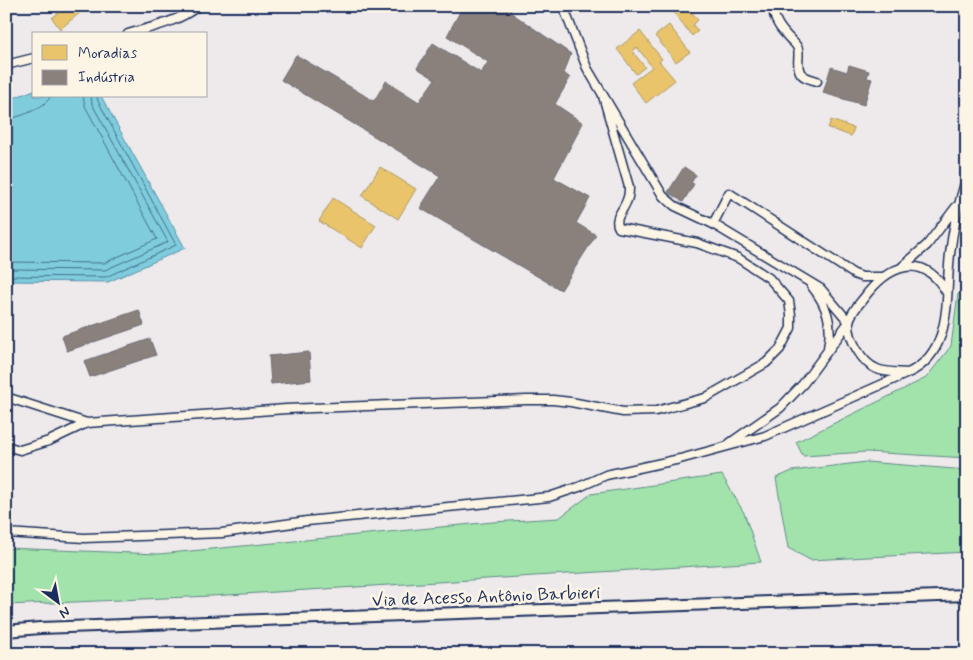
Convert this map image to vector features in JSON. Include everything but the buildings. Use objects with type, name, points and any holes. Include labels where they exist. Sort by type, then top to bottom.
[{"type":"main road","name":"Via de Acesso Antônio Barbieri","points":[[6,631],[40,628],[967,595]]},
{"type":"street","points":[[135,32],[177,20],[198,6]]},
{"type":"street","points":[[564,6],[587,68],[663,196],[675,206],[713,224],[821,289],[849,322],[855,346],[867,363],[884,371],[908,373]]},
{"type":"street","points":[[773,6],[773,15],[782,30],[796,45],[800,72],[804,76],[817,81]]},
{"type":"street","points":[[6,66],[32,59]]},
{"type":"street","points":[[6,446],[20,450],[49,441],[87,423],[286,409],[553,400],[623,412],[656,411],[705,398],[766,363],[780,349],[791,328],[792,315],[789,301],[768,278],[738,258],[697,243],[622,230],[617,226],[617,218],[629,195],[629,187],[604,96]]},
{"type":"street","points":[[6,533],[84,538],[222,533],[307,521],[549,496],[579,487],[606,475],[680,459],[766,436],[908,373],[923,362],[942,336],[947,313],[950,254],[958,205],[967,176]]},
{"type":"street","points":[[713,224],[729,193],[854,274],[862,277],[882,277]]},
{"type":"street","points":[[724,447],[780,408],[803,384],[827,352],[849,322],[853,312],[864,296],[882,277],[902,267],[927,245],[958,205]]},
{"type":"street","points":[[902,267],[917,267],[934,275],[947,293]]},
{"type":"street","points":[[808,282],[820,296],[830,318],[827,352]]},
{"type":"street","points":[[6,397],[87,423]]},
{"type":"green space","points":[[958,294],[967,295],[967,458],[866,452],[803,456],[796,442],[926,378],[951,346]]},
{"type":"green space","points":[[866,462],[967,470],[967,552],[810,560],[788,548],[776,478],[792,471]]},
{"type":"green space","points":[[722,475],[744,513],[761,562],[211,596],[6,605],[6,548],[159,554],[493,522],[559,518],[591,494]]},
{"type":"water","points":[[32,91],[32,98],[102,98],[185,248],[108,282],[6,281],[6,101]]}]
